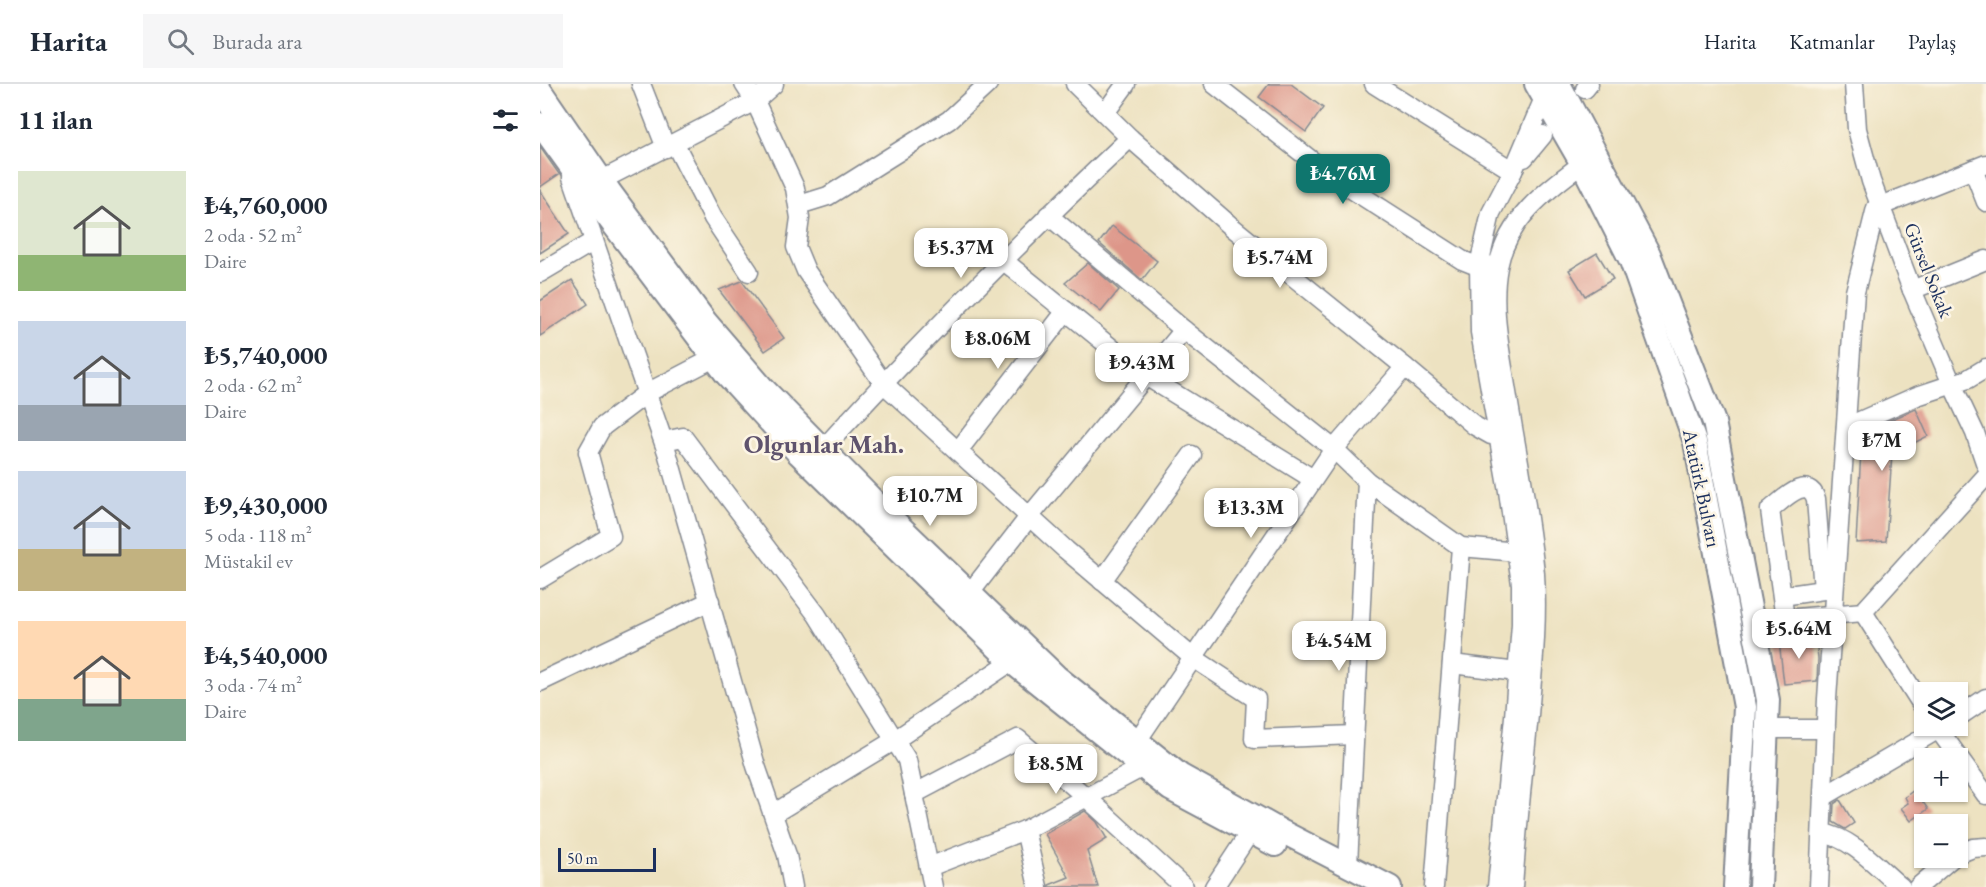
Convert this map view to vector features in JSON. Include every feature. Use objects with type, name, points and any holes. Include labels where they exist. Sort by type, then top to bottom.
[{"type":"main road","name":"Atatürk Bulvarı","points":[[1546,89],[1631,261],[1695,442],[1744,707],[1735,887]]},
{"type":"main road","name":"Atatürk Bulvarı","points":[[1546,89],[1649,254],[1714,422],[1768,700],[1760,887]]},
{"type":"main road","points":[[540,90],[602,180],[706,322],[762,387],[1056,676],[1180,775],[1390,887]]},
{"type":"main road","points":[[540,124],[714,358],[799,454],[1012,661],[1170,789],[1285,850],[1364,887]]},
{"type":"street","points":[[641,84],[670,146],[713,218],[749,272]]},
{"type":"street","points":[[744,84],[755,101],[795,188],[799,205],[796,247],[806,271],[883,383],[1102,581],[1192,657],[1256,699],[1254,739],[1354,735]]},
{"type":"street","points":[[602,180],[755,101],[774,84]]},
{"type":"street","points":[[799,205],[828,196],[949,120],[988,84]]},
{"type":"street","points":[[1075,84],[1130,138],[1232,227],[1475,426],[1506,438]]},
{"type":"street","points":[[1105,113],[1126,84]]},
{"type":"street","points":[[1215,84],[1334,178],[1462,260],[1479,265],[1498,266]]},
{"type":"street","points":[[1374,84],[1513,171]]},
{"type":"street","name":"Gürsel Sokak","points":[[1854,84],[1857,129],[1870,181],[1912,290],[1952,384],[1976,433],[1986,465]]},
{"type":"street","points":[[1513,887],[1535,651],[1536,609],[1531,539],[1480,332],[1479,265],[1491,213],[1513,171],[1546,89]]},
{"type":"street","points":[[1513,171],[1543,135]]},
{"type":"street","points":[[823,449],[883,383],[1048,216],[1130,138]]},
{"type":"street","points":[[568,164],[664,441],[756,766],[787,855],[793,887]]},
{"type":"street","points":[[1497,887],[1521,604],[1495,288],[1504,245],[1514,227],[1526,211],[1582,164]]},
{"type":"street","points":[[1819,887],[1826,729],[1855,292],[1874,211],[1880,205],[1979,166],[1986,202]]},
{"type":"street","points":[[1048,216],[1184,330],[1334,449],[1367,482],[1461,547],[1518,552]]},
{"type":"street","points":[[540,273],[594,241]]},
{"type":"street","points":[[1912,290],[1986,260]]},
{"type":"street","points":[[1004,261],[1146,376],[1313,479]]},
{"type":"street","points":[[958,451],[1066,311]]},
{"type":"street","points":[[970,593],[1029,516],[1184,330]]},
{"type":"street","points":[[540,579],[611,536],[588,452],[602,427],[647,393],[714,358]]},
{"type":"street","points":[[1137,741],[1334,449],[1405,367]]},
{"type":"street","points":[[1846,427],[1917,396],[1968,379],[1986,369]]},
{"type":"street","points":[[664,441],[683,437],[817,615],[908,760],[933,887]]},
{"type":"street","points":[[1102,581],[1192,455]]},
{"type":"street","points":[[1782,596],[1823,590],[1816,499],[1813,492],[1806,488],[1799,488],[1770,510],[1785,619],[1863,612],[1986,476]]},
{"type":"street","points":[[1347,865],[1367,482]]},
{"type":"street","points":[[1434,887],[1461,547]]},
{"type":"street","points":[[540,682],[710,601]]},
{"type":"street","points":[[1863,612],[1914,692]]},
{"type":"street","points":[[773,814],[895,740],[1012,661]]},
{"type":"street","points":[[1452,664],[1517,672]]},
{"type":"street","points":[[1968,710],[1986,698]]},
{"type":"street","points":[[1767,729],[1826,729]]},
{"type":"street","points":[[1823,797],[1924,736]]},
{"type":"street","points":[[1945,736],[1986,795]]},
{"type":"street","points":[[914,794],[1018,739],[1086,797],[1184,887]]},
{"type":"street","points":[[929,867],[1025,830],[1143,767]]},
{"type":"street","points":[[1025,830],[1038,887]]},
{"type":"street","points":[[1214,887],[1250,832]]},
{"type":"street","points":[[1822,833],[1848,843],[1901,887]]},
{"type":"street","points":[[1968,850],[1986,847]]},
{"type":"street","points":[[1918,887],[1940,868]]},
{"type":"building","points":[[1269,84],[1291,84],[1323,108],[1306,132],[1259,97]]},
{"type":"building","points":[[540,147],[559,174],[540,187]]},
{"type":"building","points":[[540,190],[569,234],[540,253]]},
{"type":"building","points":[[1112,226],[1157,261],[1142,280],[1099,243]]},
{"type":"building","points":[[1597,253],[1613,279],[1585,296],[1569,270]]},
{"type":"building","points":[[1088,263],[1119,290],[1101,312],[1065,283]]},
{"type":"building","points":[[572,280],[588,304],[540,336],[540,301]]},
{"type":"building","points":[[742,281],[784,338],[765,351],[719,290]]},
{"type":"building","points":[[1916,409],[1928,436],[1892,454],[1886,541],[1856,543],[1862,432]]},
{"type":"building","points":[[1816,637],[1817,681],[1784,684],[1779,641]]},
{"type":"building","points":[[1914,790],[1914,802],[1923,802],[1928,809],[1921,814],[1914,814],[1914,819],[1911,821],[1901,808],[1908,803],[1905,797]]},
{"type":"building","points":[[1840,800],[1854,823],[1845,829],[1833,822],[1834,804]]},
{"type":"building","points":[[1085,811],[1097,822],[1107,839],[1087,851],[1098,887],[1049,887],[1069,877],[1045,834]]},
{"type":"district","name":"Olgunlar Mah.","points":[[824,444]]}]
